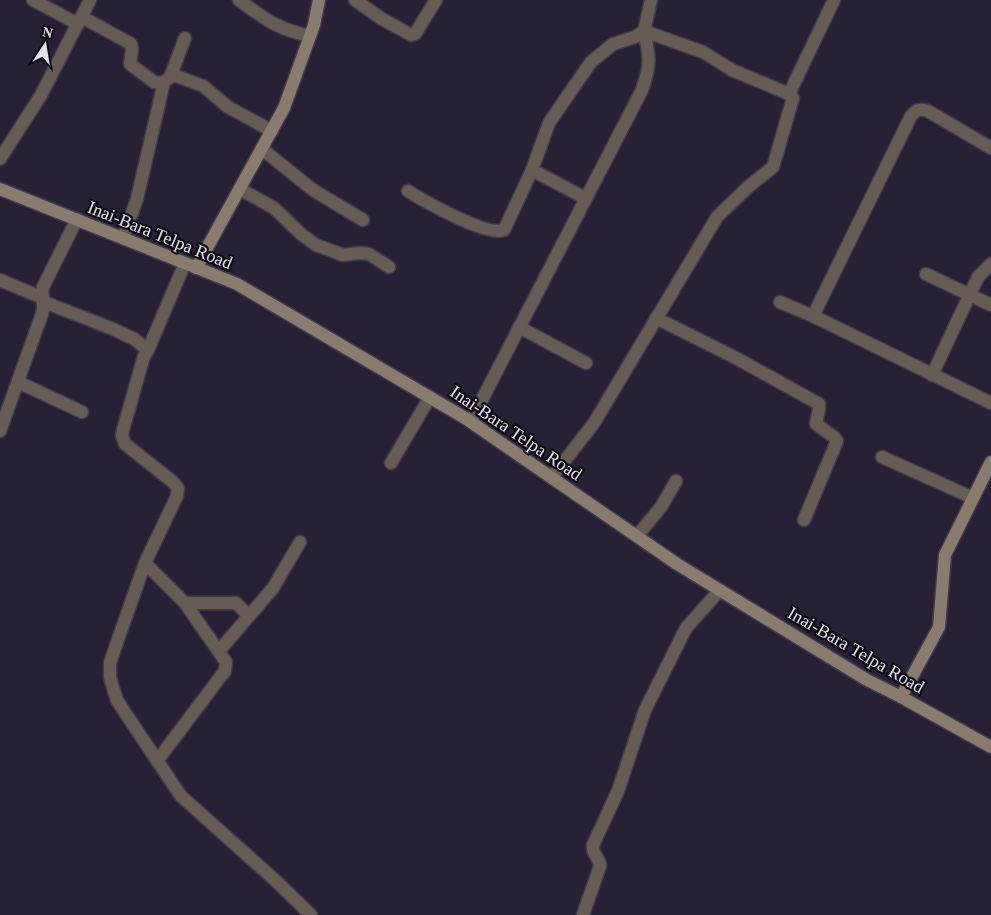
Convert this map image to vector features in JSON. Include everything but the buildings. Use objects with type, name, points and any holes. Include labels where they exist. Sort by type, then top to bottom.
[{"type":"street","points":[[34,0],[131,44],[132,50],[129,62],[154,82],[160,83],[168,79],[203,86],[228,106],[272,131]]},
{"type":"street","points":[[0,158],[41,95],[90,0]]},
{"type":"street","points":[[238,0],[273,24],[292,32],[310,36]]},
{"type":"street","points":[[311,915],[276,881],[190,806],[175,788],[117,700],[110,677],[110,663],[145,564],[178,491],[173,482],[123,441],[123,430],[142,362],[191,266],[240,189],[284,108],[310,36],[319,0]]},
{"type":"street","points":[[355,0],[382,19],[411,35],[415,34],[436,0]]},
{"type":"street","points":[[471,421],[642,90],[650,59],[644,30],[651,0]]},
{"type":"street","points":[[789,94],[834,0]]},
{"type":"street","points":[[552,477],[594,423],[717,216],[773,167],[793,98],[789,94],[732,70],[702,52],[644,30]]},
{"type":"street","points":[[408,191],[450,215],[498,232],[504,230],[532,170],[549,123],[590,62],[613,44],[635,36],[644,30]]},
{"type":"street","points":[[123,238],[137,199],[168,79],[186,38]]},
{"type":"street","points":[[813,316],[911,116],[915,112],[919,109],[928,111],[991,148]]},
{"type":"street","points":[[262,149],[313,190],[362,220]]},
{"type":"street","points":[[532,170],[585,198]]},
{"type":"street","points":[[240,189],[274,208],[301,234],[316,245],[343,255],[369,254],[389,267]]},
{"type":"street","name":"Inai-Bara Telpa Road","points":[[0,190],[237,284],[471,421],[677,564],[867,680],[991,747]]},
{"type":"street","points":[[0,432],[42,314],[44,300],[42,292],[77,219]]},
{"type":"street","points":[[932,375],[969,294],[982,272],[991,264]]},
{"type":"street","points":[[926,274],[991,305]]},
{"type":"street","points":[[0,280],[114,329],[134,339],[148,350]]},
{"type":"street","points":[[780,302],[813,316],[991,403]]},
{"type":"street","points":[[656,318],[736,358],[819,404],[816,424],[834,436],[837,443],[804,520]]},
{"type":"street","points":[[519,327],[586,363]]},
{"type":"street","points":[[18,382],[82,412]]},
{"type":"street","points":[[391,463],[430,397]]},
{"type":"street","points":[[882,457],[973,498]]},
{"type":"street","points":[[901,697],[939,627],[945,555],[991,462]]},
{"type":"street","points":[[637,536],[661,507],[676,481]]},
{"type":"street","points":[[219,651],[273,588],[300,542]]},
{"type":"street","points":[[145,564],[185,602],[226,662],[225,670],[157,761]]},
{"type":"street","points":[[583,915],[600,866],[593,853],[593,844],[618,790],[642,717],[686,628],[720,590]]},
{"type":"street","points":[[185,602],[232,602],[239,605],[249,616]]}]
